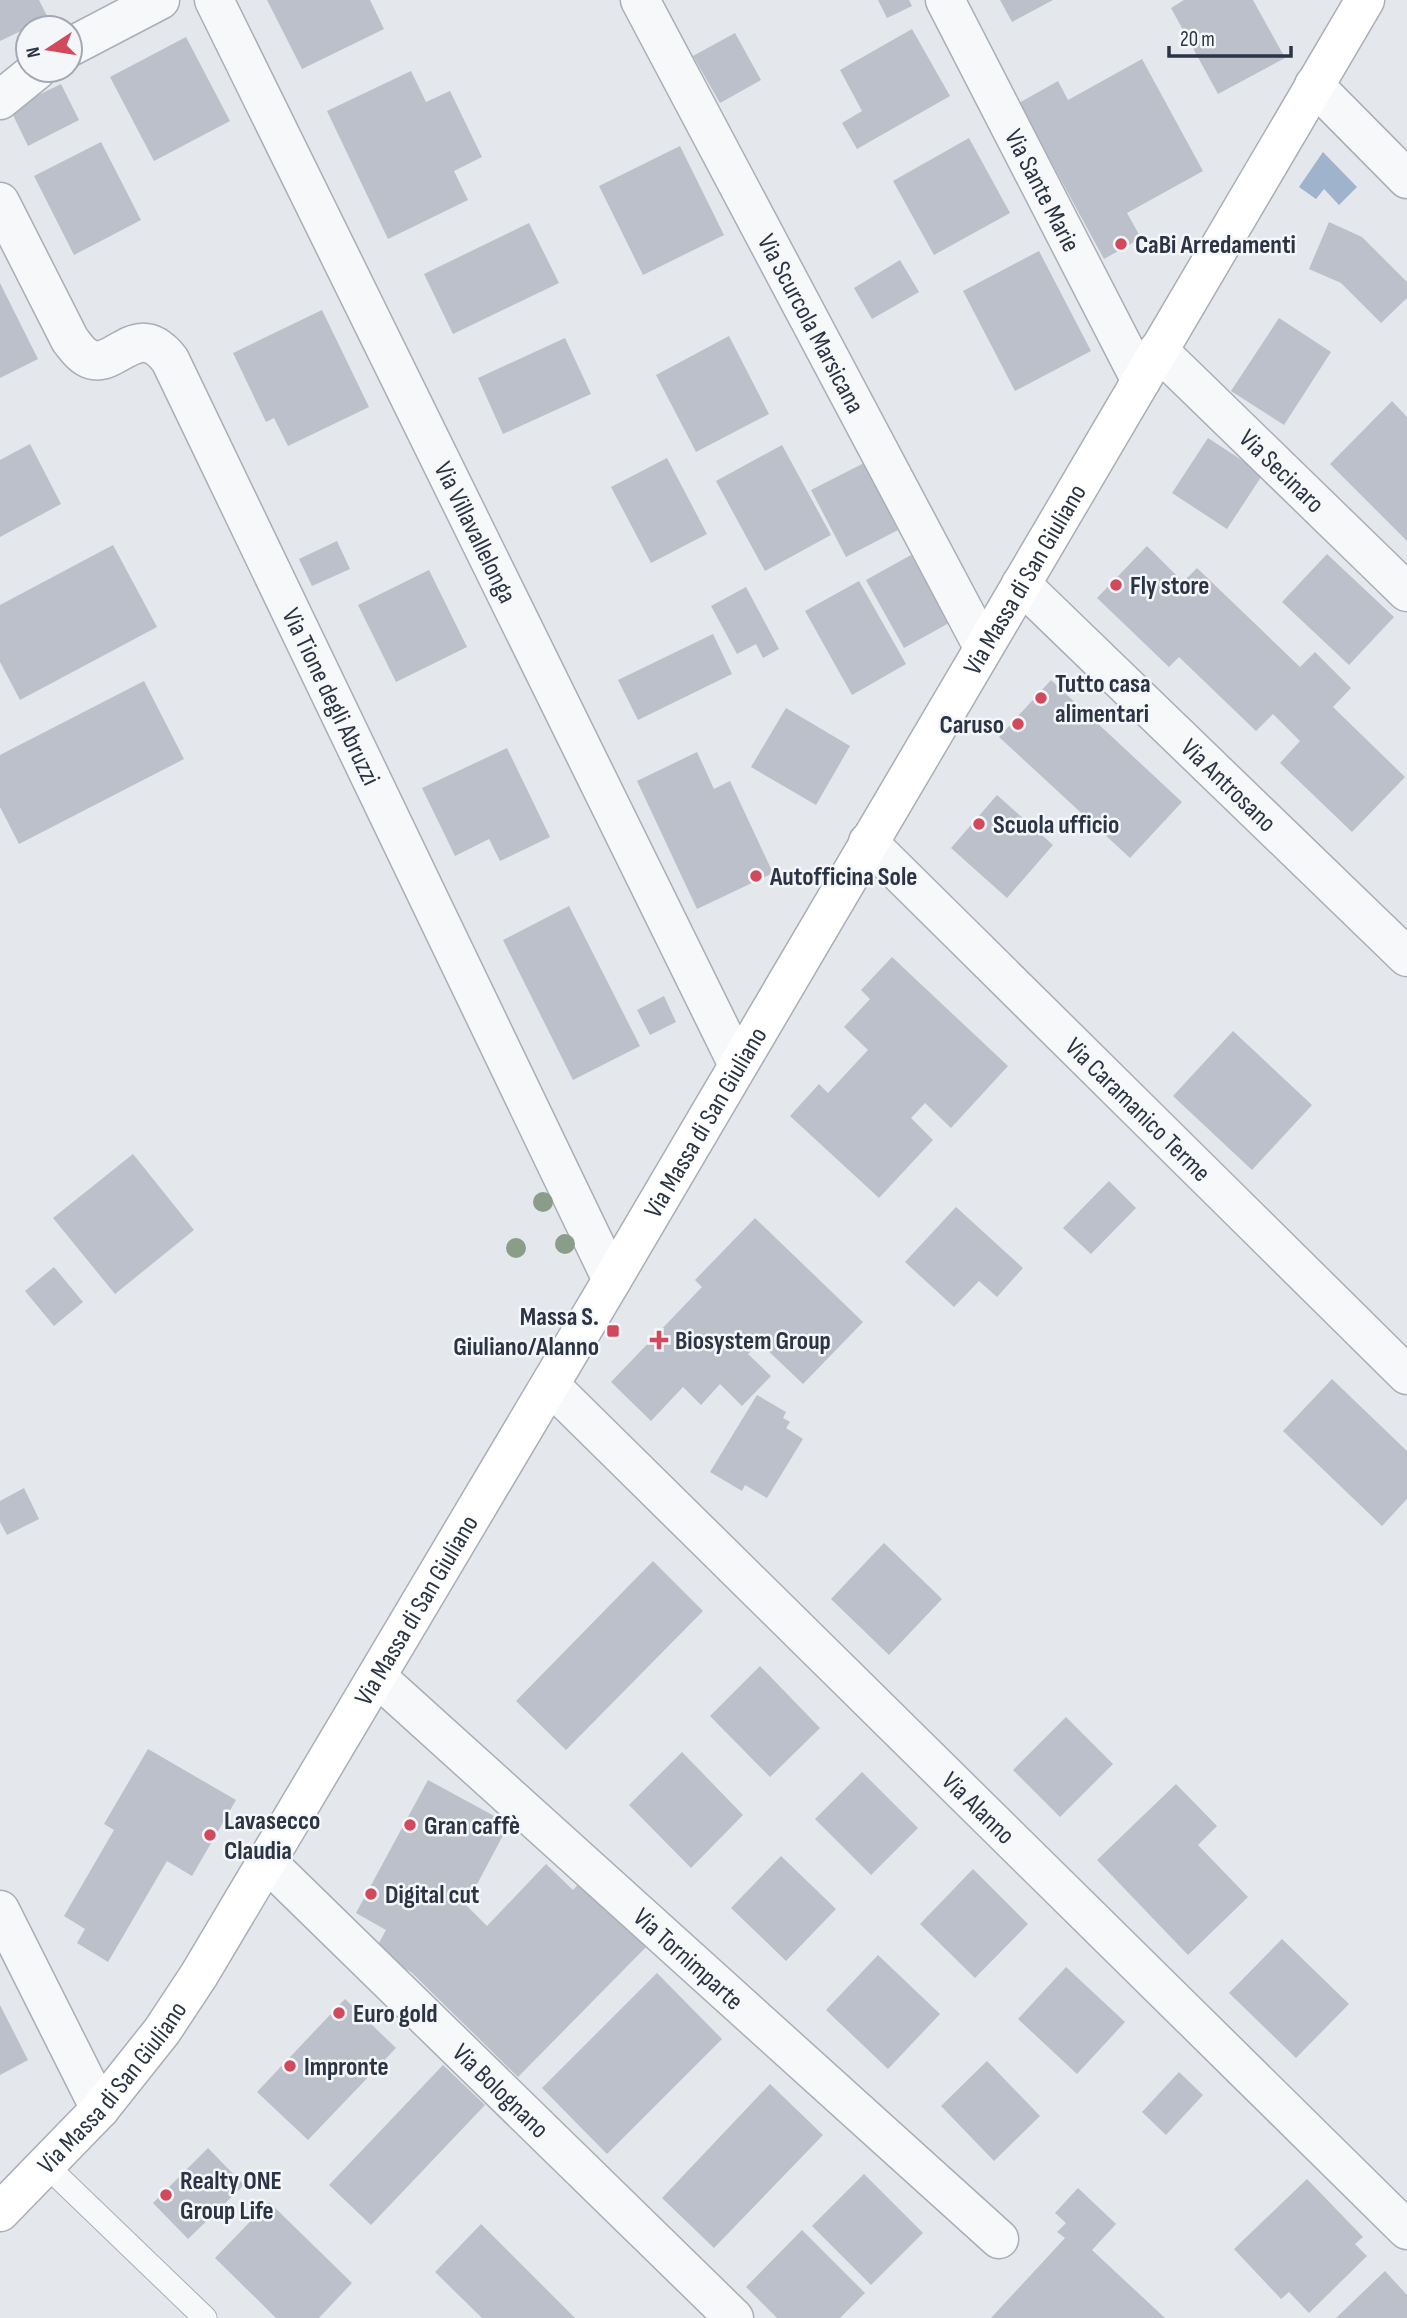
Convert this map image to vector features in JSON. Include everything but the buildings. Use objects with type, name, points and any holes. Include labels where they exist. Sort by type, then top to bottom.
[{"type":"street","points":[[84,40],[160,0]]},
{"type":"street","name":"Via Villavallelonga","points":[[214,0],[738,1065]]},
{"type":"street","name":"Via Scurcola Marsicana","points":[[640,0],[983,647]]},
{"type":"street","name":"Via Sante Marie","points":[[944,0],[1149,365]]},
{"type":"street","name":"Via Massa di San Giuliano","points":[[0,2212],[100,2109],[162,2031],[267,1862],[1365,0]]},
{"type":"street","points":[[0,100],[20,84]]},
{"type":"street","points":[[1314,85],[1407,179]]},
{"type":"street","name":"Via Tione degli Abruzzi","points":[[0,202],[71,340],[85,357],[102,360],[128,346],[146,342],[161,349],[170,360],[612,1280]]},
{"type":"street","name":"Via Secinaro","points":[[1149,365],[1407,592]]},
{"type":"street","name":"Via Antrosano","points":[[1021,584],[1407,957]]},
{"type":"street","name":"Via Caramanico Terme","points":[[868,842],[1407,1375]]},
{"type":"street","name":"Via Alanno","points":[[550,1385],[1407,2230]]},
{"type":"street","name":"Via Tornimparte","points":[[377,1677],[999,2239]]},
{"type":"street","name":"Via Bolognano","points":[[267,1862],[734,2318]]},
{"type":"street","points":[[0,1910],[100,2109]]},
{"type":"lane","points":[[47,2166],[205,2318]]},
{"type":"water","points":[[1323,152],[1357,187],[1339,205],[1324,189],[1316,199],[1299,187]]},
{"type":"place","name":"CaBi Arredamenti","points":[[1121,244]]},
{"type":"place","name":"Fly store","points":[[1116,585]]},
{"type":"place","name":"Tutto casa alimentari","points":[[1041,698]]},
{"type":"place","name":"Caruso","points":[[1018,724]]},
{"type":"place","name":"Scuola ufficio","points":[[979,824]]},
{"type":"place","name":"Autofficina Sole","points":[[756,876]]},
{"type":"place","name":"Massa S. Giuliano/Alanno","points":[[613,1331]]},
{"type":"place","name":"Biosystem Group","points":[[659,1340]]},
{"type":"place","name":"Gran caffè","points":[[410,1825]]},
{"type":"place","name":"Lavasecco Claudia","points":[[210,1835]]},
{"type":"place","name":"Digital cut","points":[[371,1894]]},
{"type":"place","name":"Euro gold","points":[[339,2013]]},
{"type":"place","name":"Impronte","points":[[290,2066]]},
{"type":"place","name":"Realty ONE Group Life","points":[[166,2195]]}]
